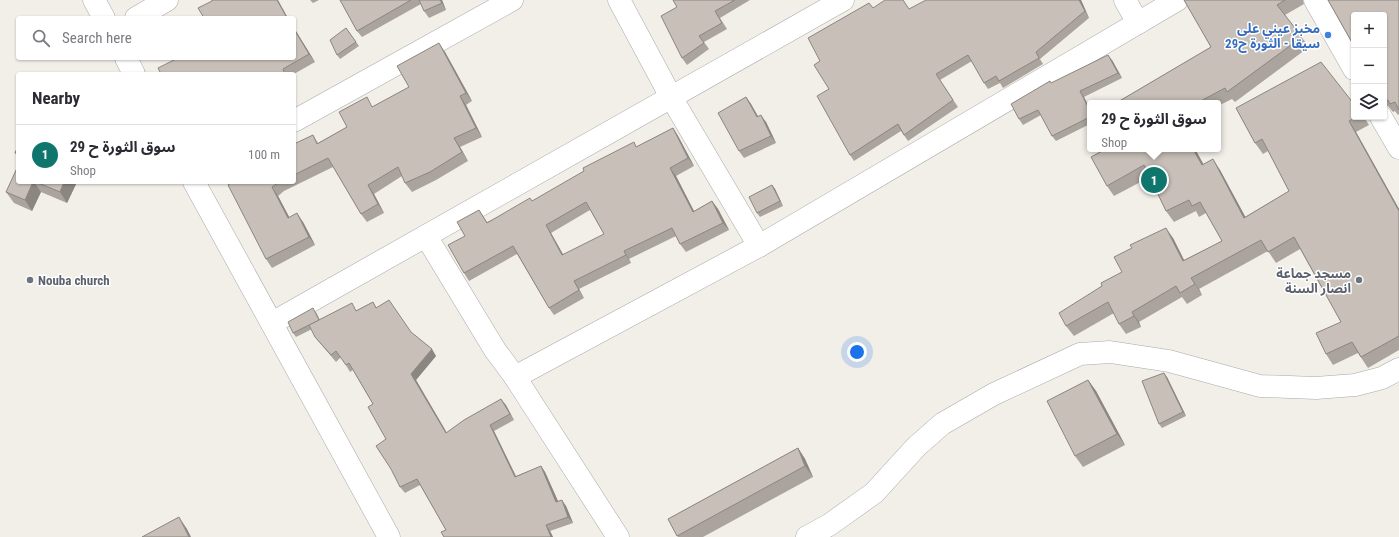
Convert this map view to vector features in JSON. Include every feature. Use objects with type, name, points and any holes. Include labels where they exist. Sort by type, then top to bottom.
[{"type":"street","points":[[94,0],[103,16]]},
{"type":"street","points":[[139,16],[167,0]]},
{"type":"street","points":[[296,120],[512,0]]},
{"type":"street","points":[[619,0],[671,96],[759,246]]},
{"type":"street","points":[[272,324],[671,96],[815,7],[843,0]]},
{"type":"street","points":[[1125,0],[1138,23]]},
{"type":"street","points":[[516,376],[759,246],[1177,0]]},
{"type":"street","points":[[1315,0],[1351,64]]},
{"type":"street","points":[[127,60],[133,72]]},
{"type":"street","points":[[1383,120],[1399,148]]},
{"type":"street","points":[[195,184],[390,537]]},
{"type":"street","points":[[426,236],[495,350],[516,376],[618,537]]},
{"type":"street","points":[[807,537],[829,525],[874,493],[916,447],[942,424],[994,394],[1080,354],[1110,352],[1169,361],[1260,386],[1316,388],[1355,386],[1382,378],[1399,369]]},
{"type":"building","points":[[277,0],[286,16],[203,16],[198,8],[212,1]]},
{"type":"building","points":[[340,0],[411,0],[357,31]]},
{"type":"building","points":[[419,0],[440,0],[442,3],[424,11]]},
{"type":"building","points":[[673,0],[735,0],[715,11],[722,23],[699,36],[704,43],[682,58],[661,16],[677,7]]},
{"type":"building","points":[[885,0],[903,0],[909,9],[926,0],[1079,0],[1085,11],[1036,52],[1039,58],[999,81],[996,76],[984,83],[968,55],[936,74],[953,100],[904,135],[898,124],[850,155],[817,96],[829,89],[814,65],[820,61],[808,38],[869,3],[873,8]]},
{"type":"building","points":[[1184,0],[1285,0],[1277,5],[1302,37],[1227,92],[1225,88],[1203,100],[1121,100],[1211,47]]},
{"type":"building","points":[[1328,0],[1399,0],[1399,110],[1395,102],[1390,104],[1387,100],[1387,12],[1351,12],[1351,41]]},
{"type":"building","points":[[346,28],[356,42],[337,55],[330,40]]},
{"type":"building","points":[[296,32],[309,54],[283,69],[284,72],[160,72],[158,68],[174,60],[296,60]]},
{"type":"building","points":[[439,43],[466,93],[460,96],[476,128],[454,138],[462,152],[430,172],[405,183],[398,167],[368,185],[378,204],[361,214],[328,158],[296,174],[296,143],[313,135],[317,144],[347,127],[339,112],[367,97],[372,107],[409,87],[397,66]]},
{"type":"building","points":[[1108,55],[1118,73],[1080,91],[1087,105],[1087,118],[1052,136],[1038,110],[1019,119],[1011,104],[1050,81],[1051,83]]},
{"type":"building","points":[[1321,62],[1351,100],[1351,120],[1349,121],[1399,211],[1399,336],[1361,357],[1352,342],[1326,354],[1316,333],[1341,322],[1294,237],[1268,252],[1261,240],[1191,278],[1195,284],[1180,293],[1176,286],[1132,312],[1134,316],[1119,324],[1108,302],[1066,326],[1059,313],[1102,286],[1101,283],[1122,272],[1114,257],[1132,248],[1130,245],[1166,228],[1183,261],[1222,241],[1200,202],[1192,206],[1189,200],[1166,211],[1144,165],[1107,186],[1091,157],[1100,152],[1195,152],[1202,165],[1213,159],[1244,218],[1289,191],[1262,139],[1255,143],[1236,108]]},
{"type":"building","points":[[746,97],[757,117],[761,115],[771,136],[739,151],[718,113]]},
{"type":"building","points":[[673,128],[688,158],[670,168],[693,212],[712,201],[723,223],[680,244],[672,228],[624,251],[626,255],[574,281],[579,290],[549,308],[513,246],[464,273],[448,245],[465,236],[457,222],[479,210],[487,223],[530,198],[532,201],[584,171],[583,168],[634,142],[636,147]],"holes":[[[586,202],[604,234],[562,255],[546,225]]]},
{"type":"building","points":[[16,170],[16,184],[32,184],[25,200],[6,192]]},
{"type":"building","points":[[41,184],[63,184],[60,192]]},
{"type":"building","points":[[276,184],[272,187],[288,218],[297,213],[309,237],[266,259],[228,185]]},
{"type":"building","points":[[772,185],[780,201],[757,213],[749,197]]},
{"type":"building","points":[[389,300],[411,332],[432,349],[411,374],[446,433],[464,420],[501,399],[510,414],[490,425],[515,477],[541,466],[556,502],[562,500],[568,517],[546,525],[551,537],[444,537],[441,532],[446,530],[417,479],[400,487],[391,469],[376,446],[386,439],[368,407],[373,404],[349,363],[346,365],[336,351],[331,355],[315,337],[309,325],[352,303],[356,311],[373,302],[376,308]]},
{"type":"building","points":[[313,308],[319,320],[293,333],[288,322]]},
{"type":"building","points":[[1164,373],[1183,412],[1159,424],[1142,381]]},
{"type":"building","points":[[1088,380],[1117,434],[1075,456],[1047,401]]},
{"type":"building","points":[[798,448],[805,466],[677,536],[668,519]]},
{"type":"building","points":[[179,517],[189,537],[142,537]]},
{"type":"place","name":"مخبز عيني على سيقا - الثورة ح29","points":[[1328,35]]},
{"type":"place","name":"سوق الثورة ح 29","points":[[1154,180]]},
{"type":"place","name":"Nouba church","points":[[30,280]]},
{"type":"place","name":"مسجد جماعة انصار السنة","points":[[1359,280]]}]
